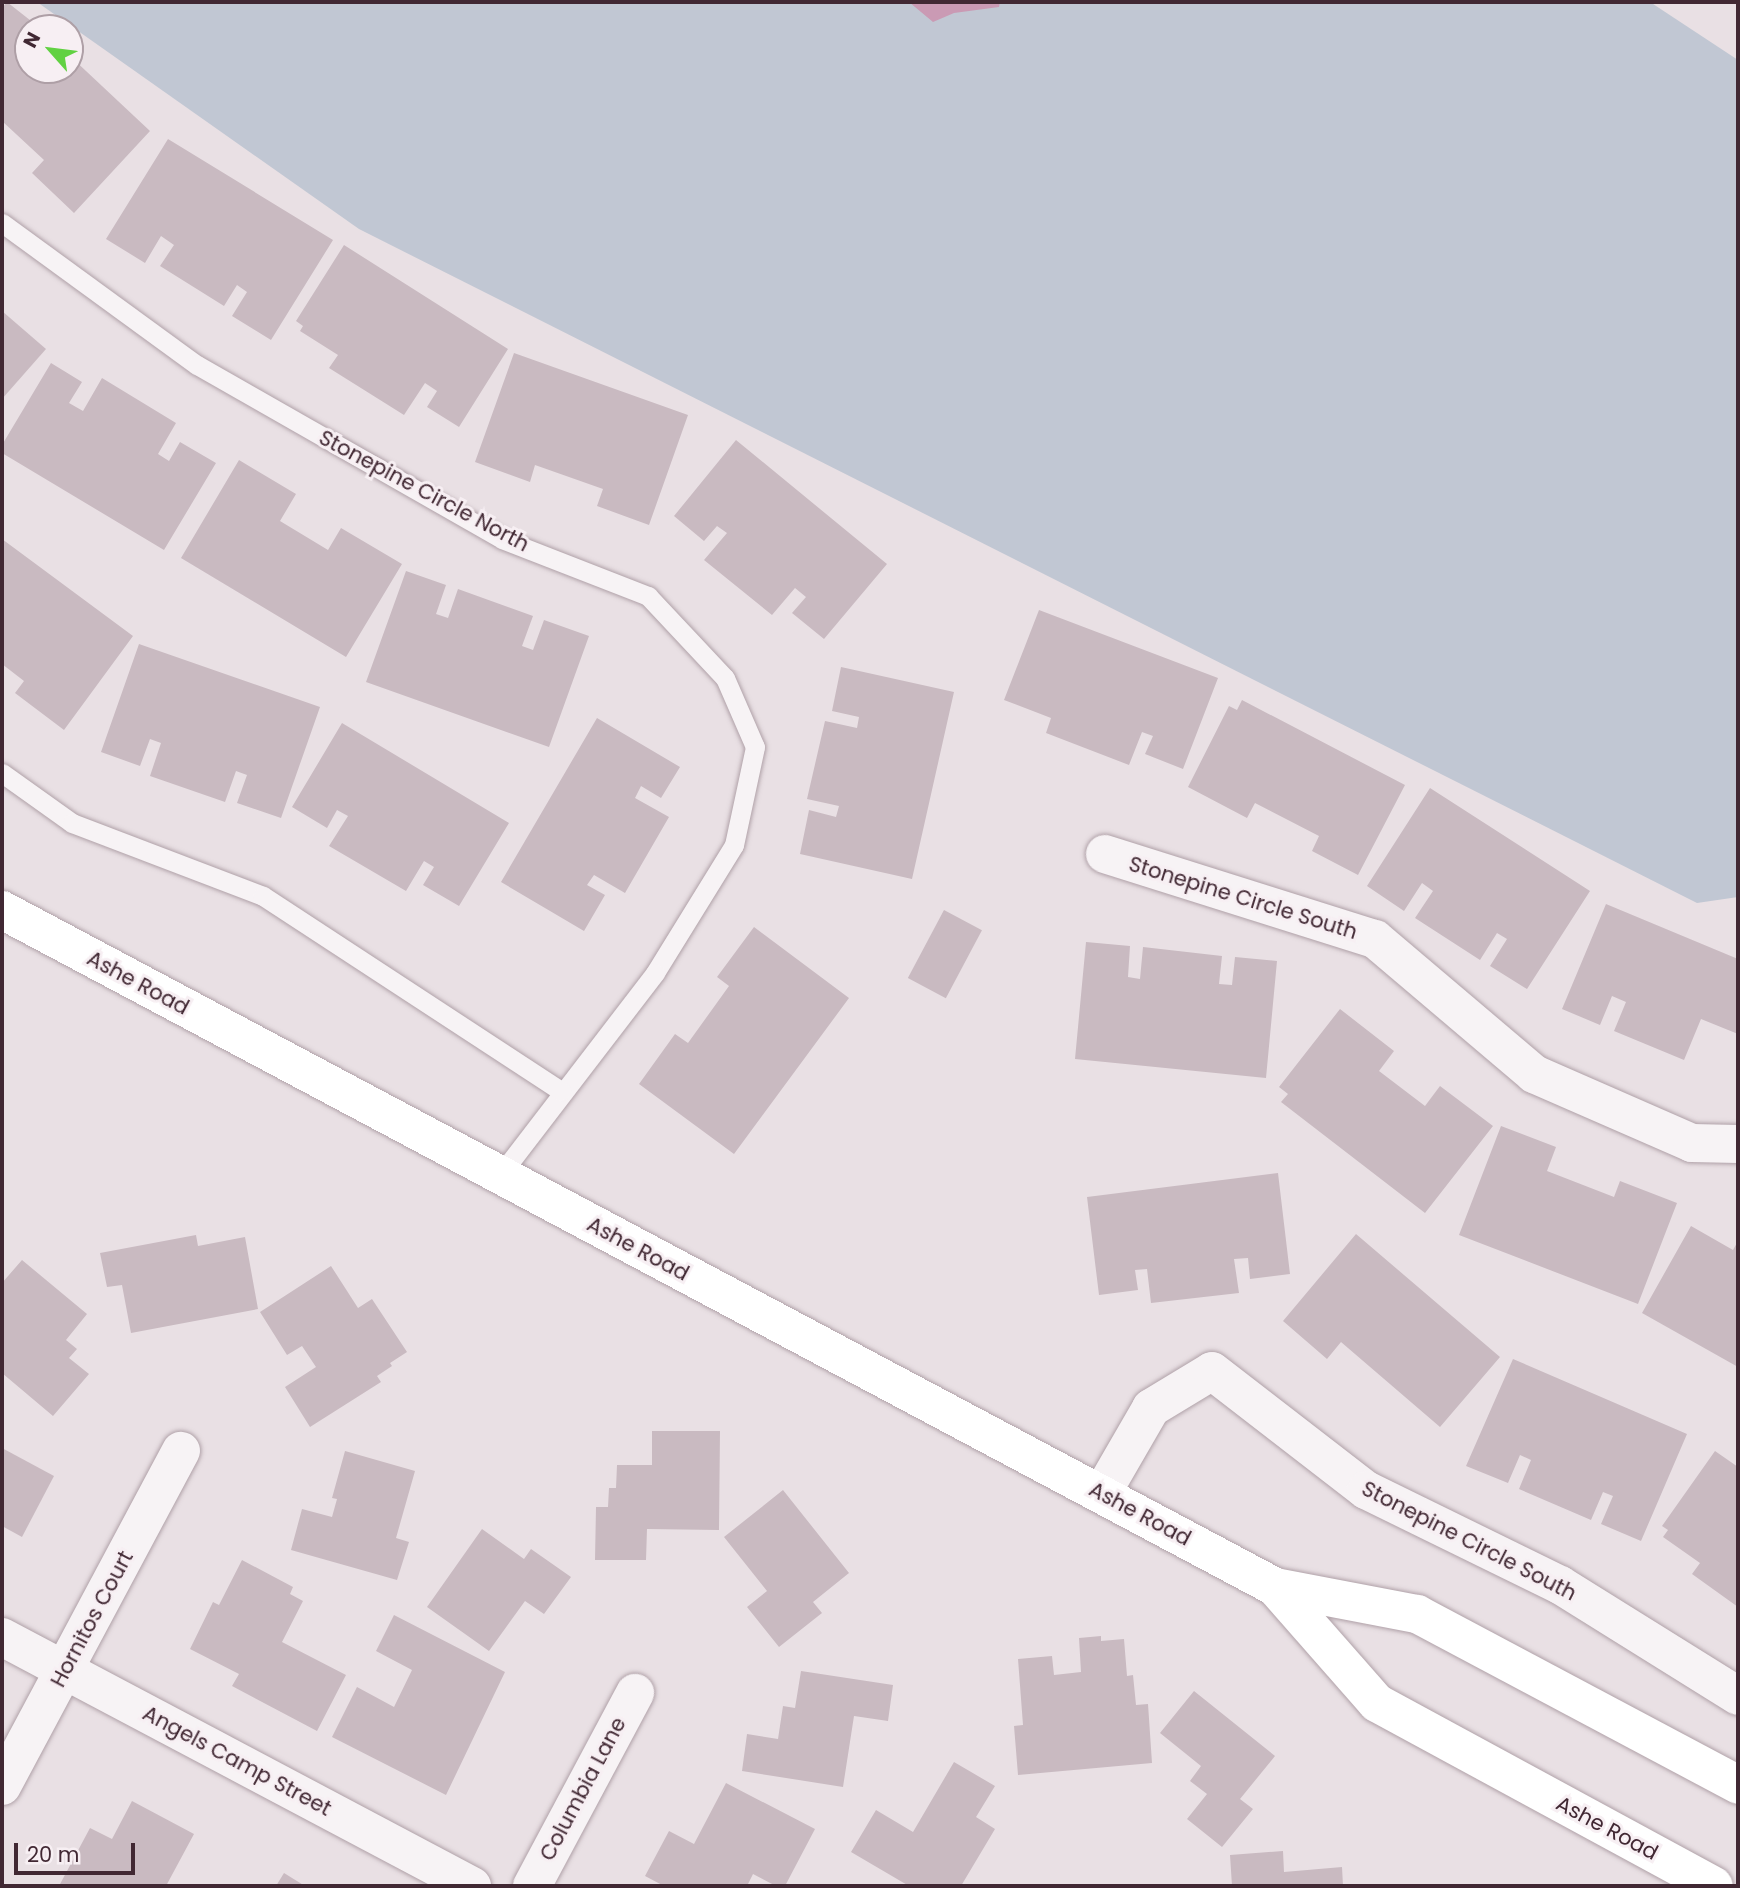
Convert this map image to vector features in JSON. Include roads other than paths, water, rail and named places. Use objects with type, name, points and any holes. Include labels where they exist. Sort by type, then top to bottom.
[{"type":"street","name":"Stonepine Circle South","points":[[1105,854],[1375,939],[1534,1074],[1692,1143],[1738,1144]]},
{"type":"street","name":"Ashe Road","points":[[2,910],[1275,1587],[1418,1614],[1738,1785]]},
{"type":"street","name":"Stonepine Circle South","points":[[1102,1493],[1151,1408],[1212,1371],[1366,1490],[1560,1585],[1738,1696]]},
{"type":"street","name":"Hornitos Court","points":[[2,1786],[181,1451]]},
{"type":"street","name":"Ashe Road","points":[[1275,1587],[1377,1703],[1714,1886]]},
{"type":"street","name":"Angels Camp Street","points":[[2,1637],[472,1886]]},
{"type":"street","name":"Columbia Lane","points":[[532,1886],[635,1693]]},
{"type":"lane","name":"Stonepine Circle North","points":[[2,223],[197,365],[502,539],[648,596],[725,678],[755,747],[734,845],[655,973],[561,1091],[499,1175]]},
{"type":"lane","points":[[2,773],[72,823],[263,896],[561,1091]]}]
